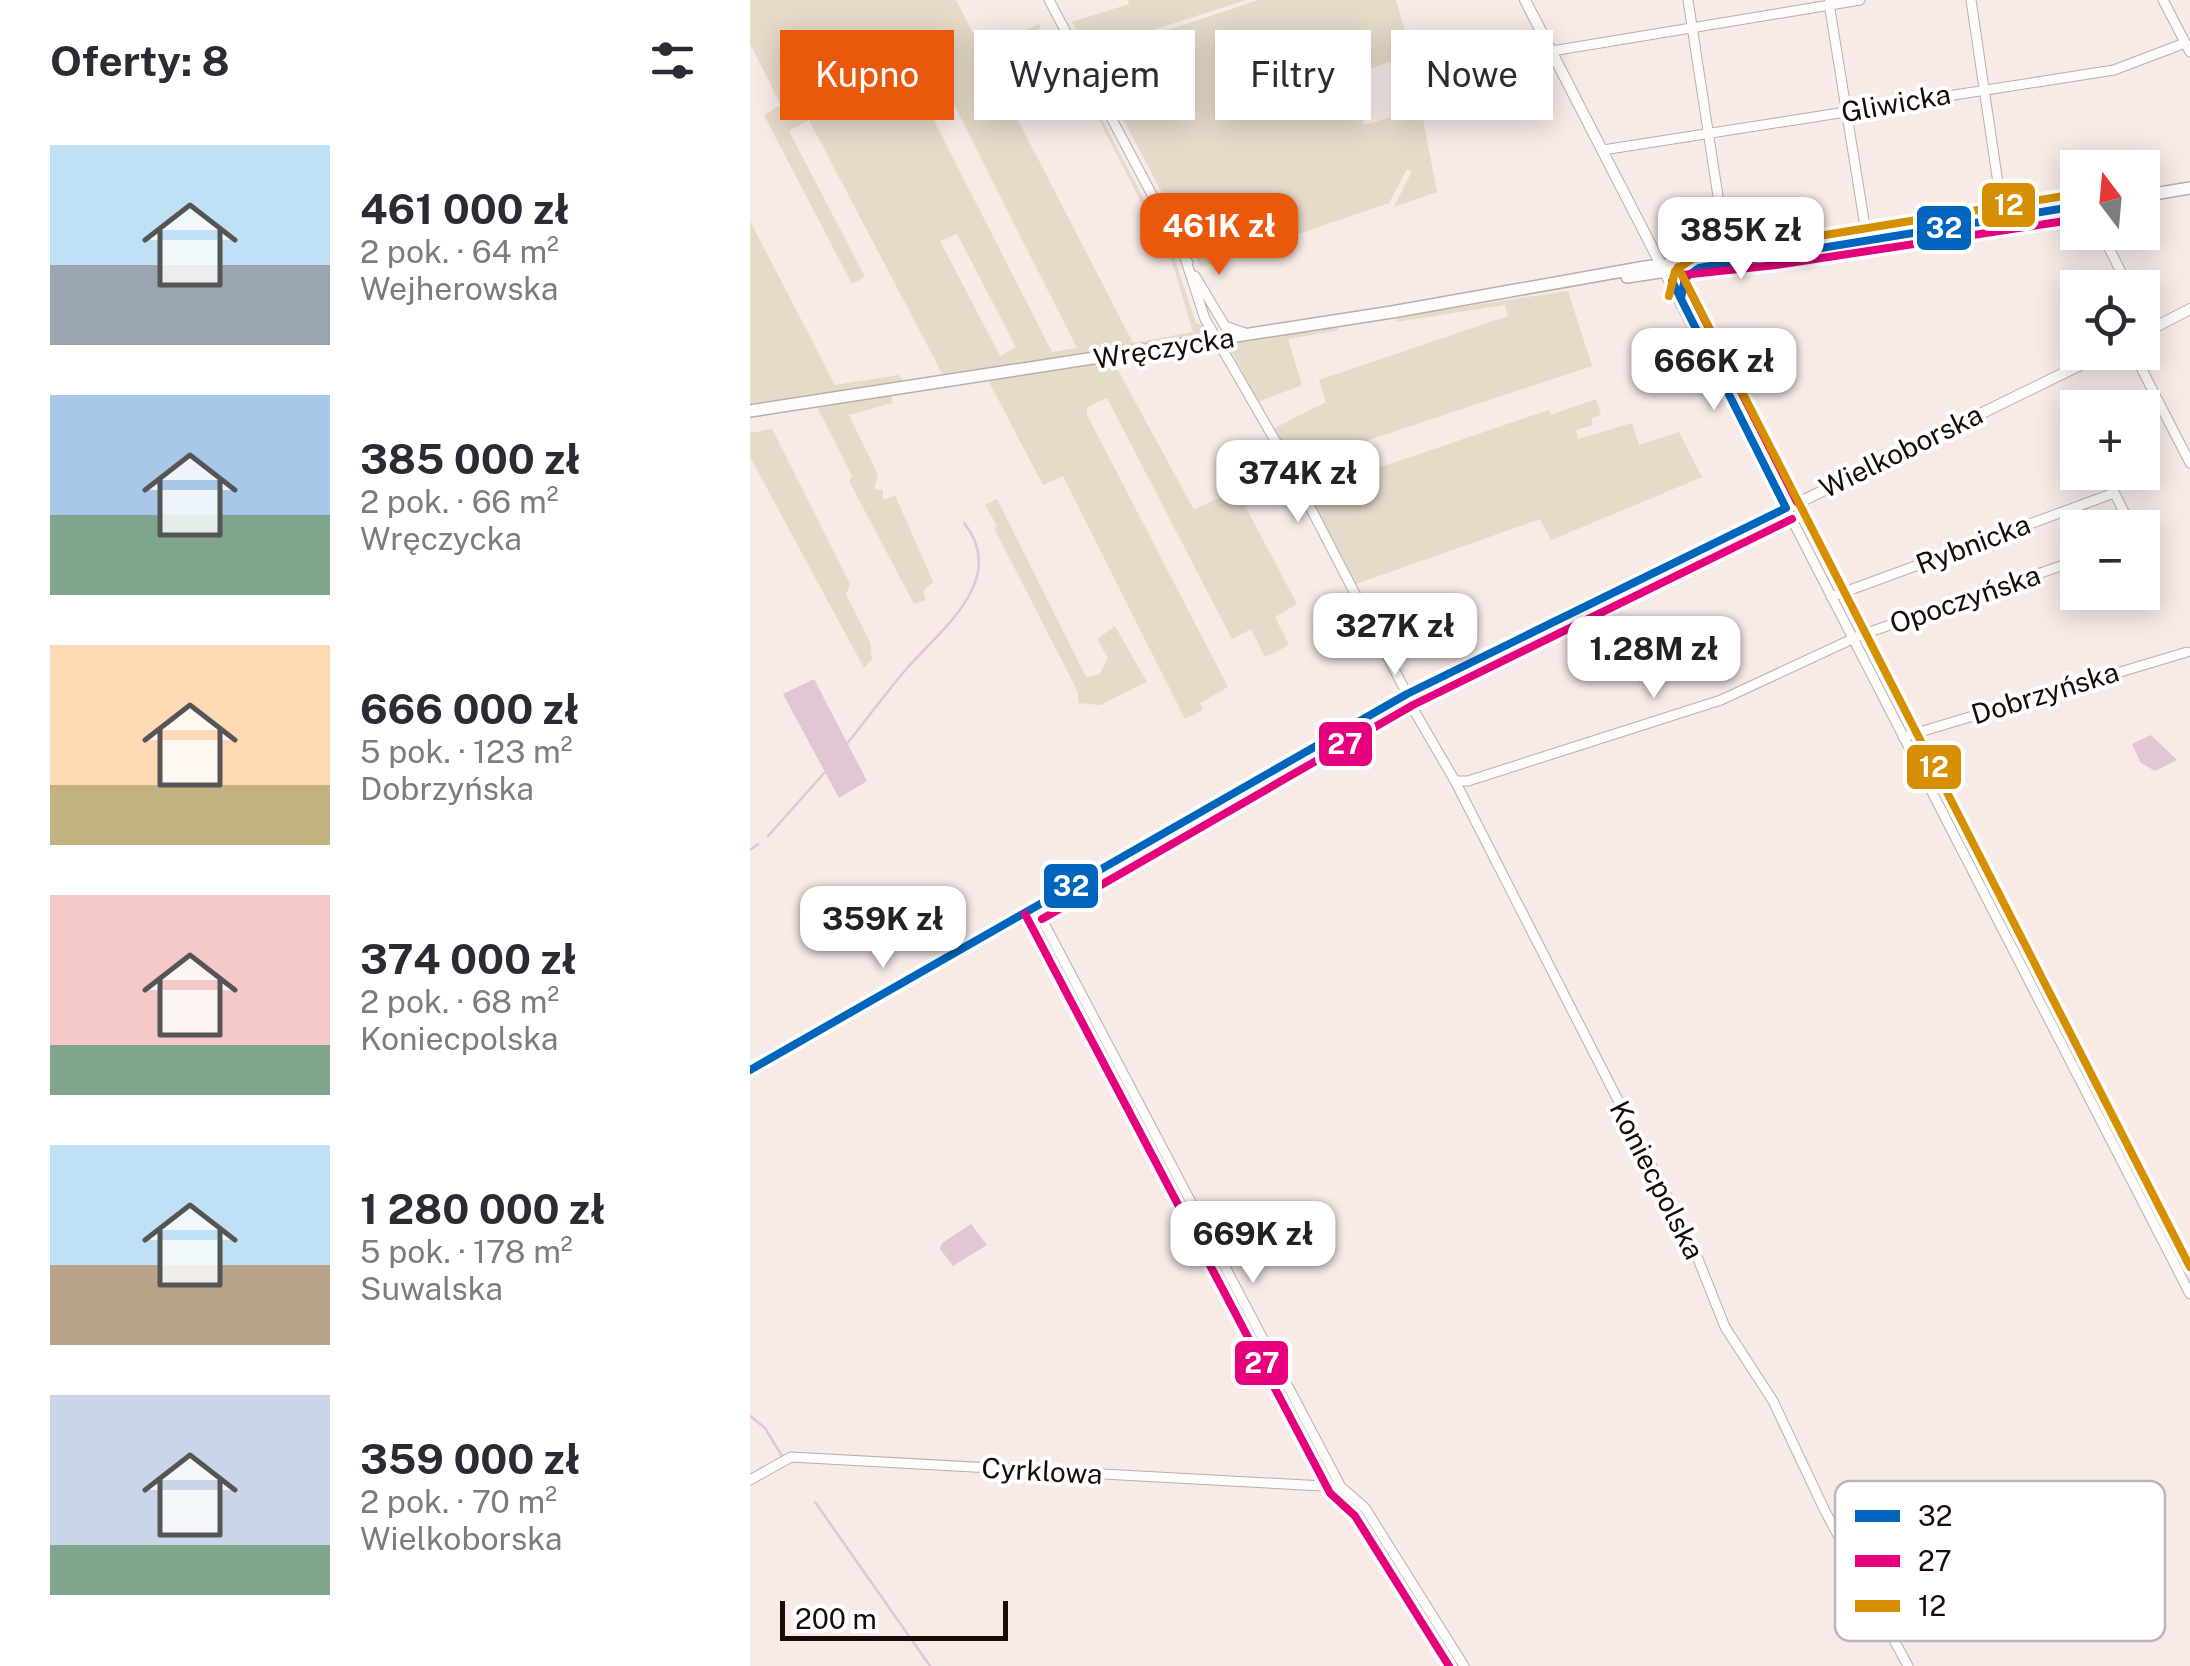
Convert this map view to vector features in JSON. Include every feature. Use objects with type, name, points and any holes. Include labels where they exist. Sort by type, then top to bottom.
[{"type":"main road","points":[[2160,193],[2190,188]]},
{"type":"main road","name":"Wręczycka","points":[[1668,267],[1698,268],[1774,252],[2060,209]]},
{"type":"main road","name":"Wręczycka","points":[[750,411],[1220,340],[1727,254],[1774,252]]},
{"type":"street","points":[[1049,0],[1218,317],[1230,329],[1250,334]]},
{"type":"street","points":[[1525,0],[1541,30]]},
{"type":"street","points":[[1688,0],[1727,254]]},
{"type":"street","points":[[1553,51],[1829,2],[1860,0]]},
{"type":"street","points":[[1971,0],[2003,217]]},
{"type":"street","points":[[2162,0],[2188,48]]},
{"type":"street","points":[[1829,2],[1866,239]]},
{"type":"street","name":"Gliwicka","points":[[1602,150],[2133,66],[2188,48]]},
{"type":"street","points":[[1553,53],[1668,267],[1786,508],[2190,1294]]},
{"type":"street","points":[[1186,258],[1204,319],[1204,332],[1191,344]]},
{"type":"street","points":[[1681,298],[1685,278],[1698,268]]},
{"type":"street","points":[[2160,325],[2190,310]]},
{"type":"street","points":[[1218,317],[1220,340]]},
{"type":"street","points":[[1204,319],[1220,340]]},
{"type":"street","name":"Koniecpolska","points":[[1220,340],[1455,781],[1694,1250],[1725,1326],[1773,1400],[1835,1531]]},
{"type":"street","name":"Wielkoborska","points":[[750,1070],[1406,694],[2070,370]]},
{"type":"street","points":[[2142,370],[2190,462]]},
{"type":"street","points":[[2113,490],[2123,510]]},
{"type":"street","name":"Rybnicka","points":[[1832,597],[2114,493]]},
{"type":"street","name":"Opoczyńska","points":[[1455,781],[1468,781],[1721,700],[1853,639],[2060,566]]},
{"type":"street","name":"Dobrzyńska","points":[[1904,737],[2187,652]]},
{"type":"street","points":[[1036,908],[1340,1487],[1365,1508],[1464,1666]]},
{"type":"street","name":"Cyrklowa","points":[[750,1480],[792,1457],[1340,1487]]},
{"type":"street","name":"Koniecpolska","points":[[1895,1641],[1908,1666]]},
{"type":"shaded area","points":[[750,0],[956,0],[974,35],[974,120],[1018,120],[1133,343],[1193,332],[1172,262],[1099,120],[1102,120],[1174,257],[1196,323],[1203,325],[1199,336],[944,377],[809,120],[934,120],[1052,352],[1077,348],[954,105],[954,30],[780,30],[780,103],[750,44]],"holes":[[[957,234],[1016,347],[1000,356],[940,241]]]},
{"type":"shaded area","points":[[1128,0],[1246,0],[1153,30],[1076,30],[1072,22],[1129,4]]},
{"type":"shaded area","points":[[1258,0],[1396,0],[1405,30],[1391,30],[1391,61],[1371,69],[1371,30],[1215,30],[1215,120],[1363,120],[1364,125],[1391,117],[1391,120],[1423,120],[1437,192],[1394,207],[1412,171],[1407,169],[1389,203],[1201,267],[1124,120],[1195,120],[1195,30],[1169,30]]},
{"type":"shaded area","points":[[780,106],[780,120],[809,120],[789,131],[865,277],[852,284],[764,115]]},
{"type":"shaded area","points":[[750,221],[835,385],[899,375],[904,383],[750,407]]},
{"type":"shaded area","points":[[1568,291],[1592,366],[1293,465],[1273,429],[1326,402],[1319,380],[1508,316],[1505,305],[1395,322],[1400,316]]},
{"type":"shaded area","points":[[1333,326],[1340,330],[1288,339],[1302,385],[1258,402],[1232,353],[1233,343]]},
{"type":"shaded area","points":[[1112,359],[1194,510],[1236,489],[1297,604],[1275,617],[1289,645],[1265,657],[1251,629],[1232,639],[1107,398],[1087,407],[1087,415],[1228,687],[1200,703],[1203,710],[1185,719],[1063,476],[1043,485],[987,378]]},
{"type":"shaded area","points":[[892,393],[892,403],[849,415],[878,475],[874,489],[883,490],[883,500],[895,495],[933,582],[923,591],[926,600],[914,604],[849,481],[852,476],[816,405]]},
{"type":"shaded area","points":[[1596,399],[1601,415],[1591,418],[1593,425],[1576,430],[1578,439],[1632,423],[1639,445],[1679,432],[1702,477],[1551,540],[1540,519],[1356,584],[1307,492],[1549,410],[1551,415]]},
{"type":"shaded area","points":[[772,429],[850,584],[846,594],[870,642],[872,659],[864,668],[750,457],[750,433]]},
{"type":"shaded area","points":[[997,499],[1086,677],[1099,675],[1108,658],[1097,639],[1115,626],[1147,682],[1100,705],[1078,703],[1078,692],[994,528],[997,526],[985,505]]},
{"type":"shaded area","points":[[814,679],[867,781],[839,798],[783,694]]},
{"type":"shaded area","points":[[2151,735],[2177,760],[2155,771],[2141,763],[2132,744]]},
{"type":"shaded area","points":[[971,1224],[987,1245],[953,1266],[940,1249],[942,1243]]},
{"type":"waterway","points":[[846,745],[966,600],[979,563],[976,543],[964,523]]},
{"type":"waterway","points":[[768,836],[826,771]]},
{"type":"waterway","points":[[750,850],[758,844]]},
{"type":"waterway","points":[[750,1416],[765,1428],[782,1456]]},
{"type":"waterway","points":[[815,1502],[930,1666]]},
{"type":"transit line","name":"12","points":[[1669,296],[1675,271],[1696,256],[2060,197]]},
{"type":"transit line","name":"32","points":[[1681,298],[1685,278],[1699,268],[2060,209]]},
{"type":"transit line","name":"27","points":[[1797,502],[1682,275],[1776,265],[2060,222]]},
{"type":"transit line","name":"12","points":[[1678,267],[2190,1267]]},
{"type":"transit line","name":"32","points":[[1672,281],[1786,508]]},
{"type":"transit line","name":"32","points":[[750,1070],[1407,694],[1786,508]]},
{"type":"transit line","name":"27","points":[[1042,919],[1413,705],[1792,519]]},
{"type":"transit line","name":"27","points":[[1025,914],[1330,1493],[1355,1516],[1449,1666]]}]
